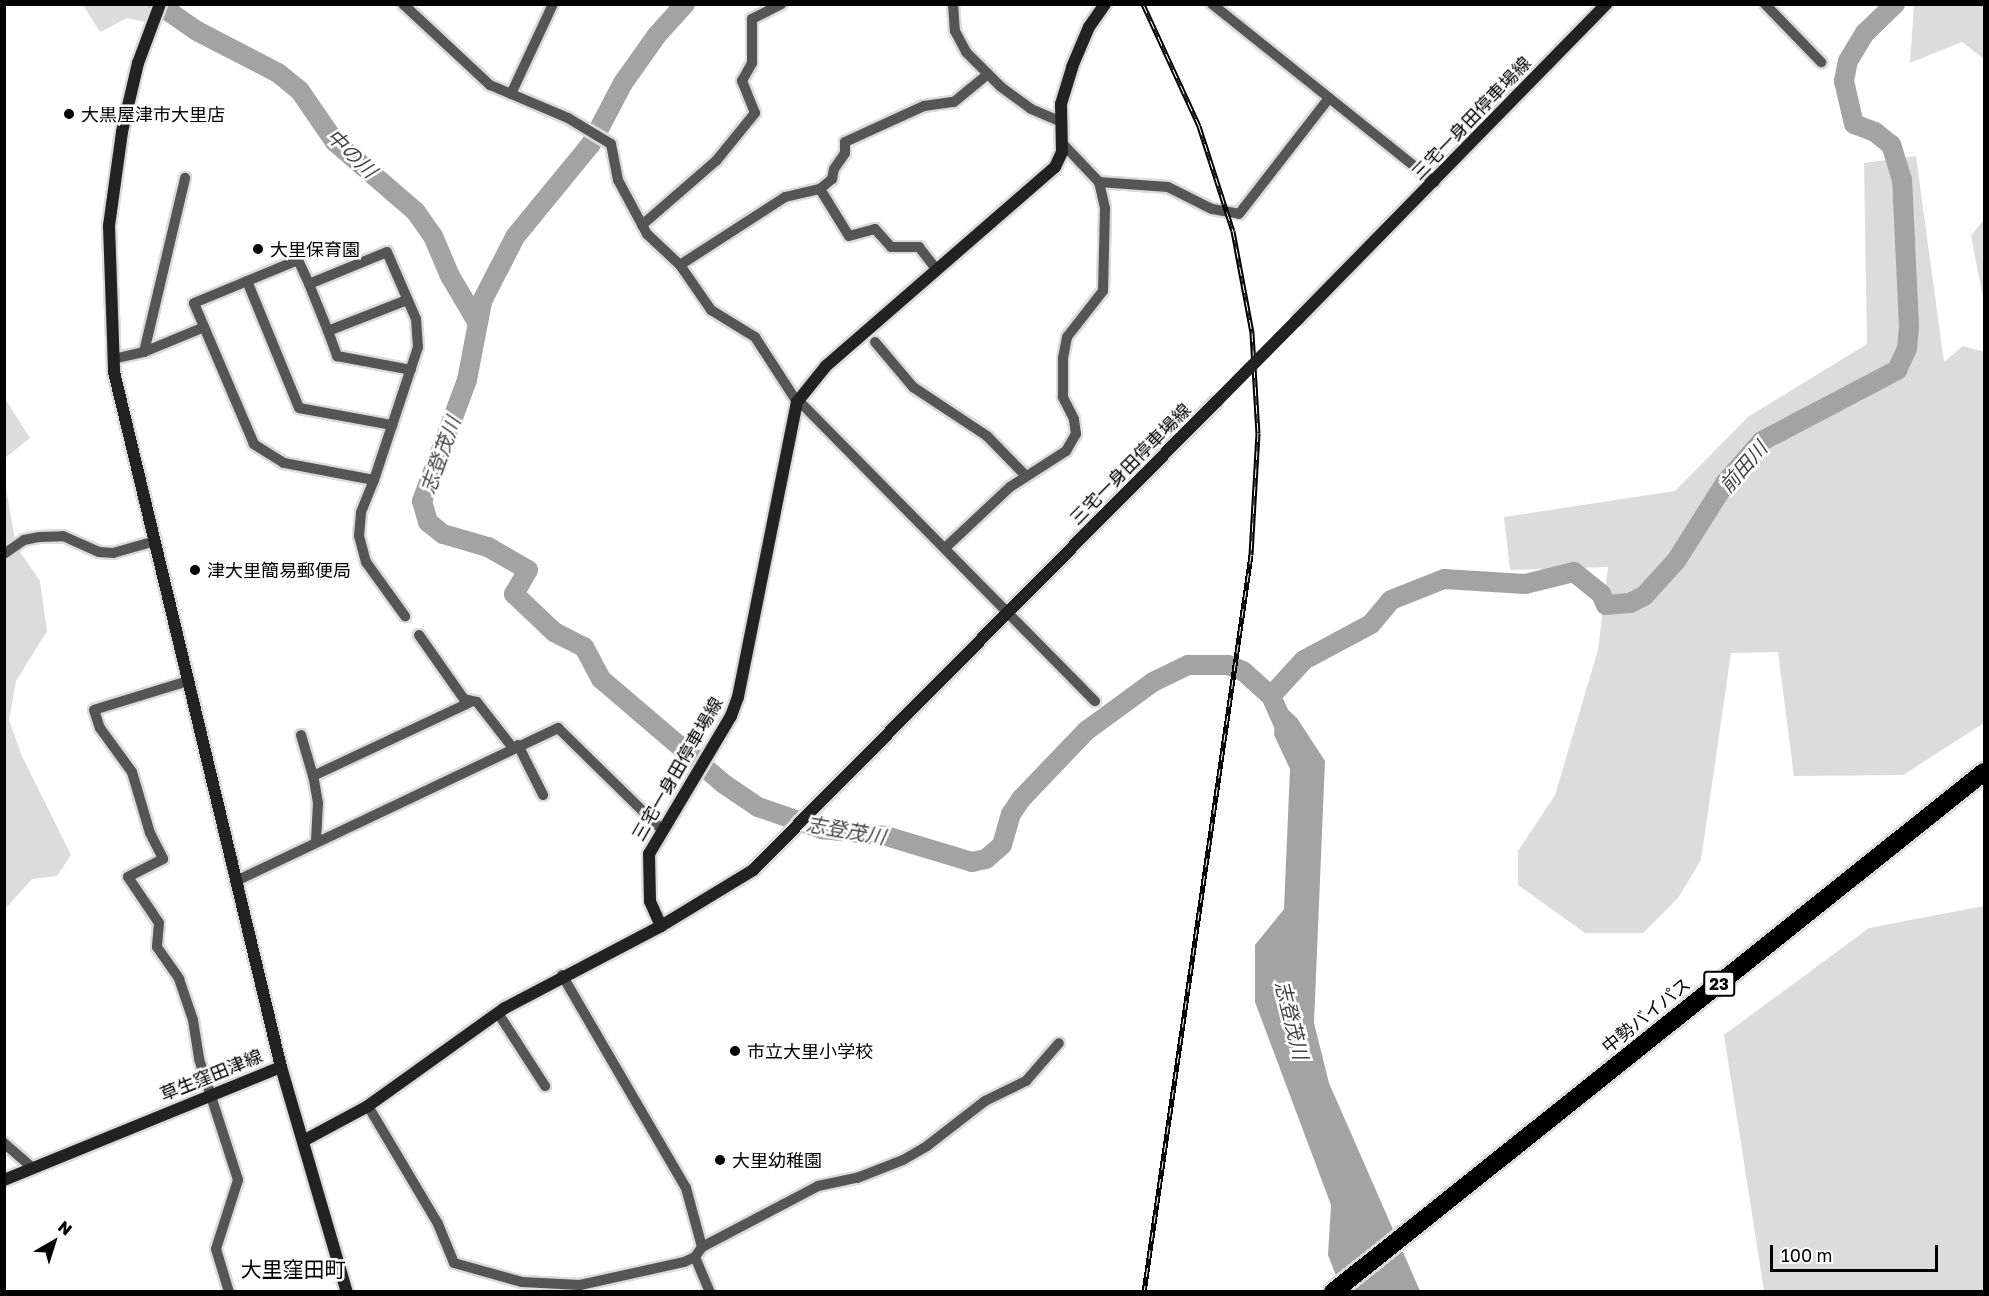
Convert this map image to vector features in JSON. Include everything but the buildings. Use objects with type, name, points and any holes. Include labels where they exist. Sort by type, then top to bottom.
[{"type":"highway","name":"中勢バイパス","points":[[1333,1292],[1984,772]]},
{"type":"main road","points":[[160,4],[152,23],[122,132],[109,226],[113,359],[281,1066]]},
{"type":"main road","name":"三宅一身田停車場線","points":[[661,926],[650,901],[646,867],[662,830],[731,716],[744,676],[798,401],[826,366],[1049,173],[1059,161],[1061,104],[1080,47],[1106,4]]},
{"type":"main road","name":"三宅一身田停車場線","points":[[303,1141],[368,1106],[498,1013],[562,975],[661,926],[723,891],[779,846],[1607,4]]},
{"type":"main road","name":"草生窪田津線","points":[[4,1180],[281,1066],[347,1292]]},
{"type":"street","points":[[403,4],[490,85],[584,127],[614,148],[618,180],[642,225],[680,265],[711,310],[754,337],[798,401],[1010,611],[1095,700]]},
{"type":"street","points":[[511,94],[553,4]]},
{"type":"street","points":[[642,225],[716,161],[755,113],[742,81],[752,63],[752,19],[781,4]]},
{"type":"street","points":[[953,4],[957,37],[988,74],[1031,109],[1061,122]]},
{"type":"street","points":[[1212,4],[1434,182]]},
{"type":"street","points":[[1765,4],[1821,62]]},
{"type":"street","points":[[680,265],[785,197],[820,189],[832,179],[834,168],[845,153],[845,142],[924,106],[954,102],[988,74]]},
{"type":"street","points":[[1099,182],[1168,187],[1212,209],[1239,214],[1329,98]]},
{"type":"street","points":[[945,548],[1025,475],[1061,455],[1076,434],[1074,419],[1063,397],[1063,358],[1067,337],[1103,291],[1105,208],[1099,182],[1061,142]]},
{"type":"street","points":[[144,352],[185,178]]},
{"type":"street","points":[[820,189],[849,236],[875,229],[891,247],[919,247],[936,269]]},
{"type":"street","points":[[309,284],[387,252],[419,329],[411,370],[361,513],[362,552],[405,616]]},
{"type":"street","points":[[374,480],[284,464],[260,450],[245,429],[194,303],[298,260],[337,356],[411,370]]},
{"type":"street","points":[[247,281],[299,408],[392,425]]},
{"type":"street","points":[[328,331],[407,300]]},
{"type":"street","points":[[113,359],[144,352],[204,327]]},
{"type":"street","points":[[875,342],[913,387],[987,436],[1025,475]]},
{"type":"street","points":[[4,554],[24,540],[40,537],[63,536],[99,552],[113,553],[155,542]]},
{"type":"street","points":[[419,635],[469,703]]},
{"type":"street","points":[[188,681],[94,710],[100,728],[132,772],[150,833],[163,859],[128,877],[159,923],[157,947],[179,979],[238,1180],[216,1250],[229,1292]]},
{"type":"street","points":[[313,776],[469,703],[477,702],[515,747],[543,795]]},
{"type":"street","points":[[236,880],[264,870],[316,841],[558,728],[662,830]]},
{"type":"street","points":[[301,735],[318,803],[316,841]]},
{"type":"street","points":[[562,975],[686,1188],[702,1247]]},
{"type":"street","points":[[498,1013],[545,1086]]},
{"type":"street","points":[[368,1106],[438,1224],[451,1261],[459,1266],[522,1282],[566,1286],[658,1269],[695,1257],[702,1247],[818,1186],[880,1170],[927,1146],[985,1101],[1026,1081],[1059,1043]]},
{"type":"street","points":[[4,1143],[33,1168]]},
{"type":"street","points":[[695,1257],[710,1292]]},
{"type":"shaded area","points":[[83,5],[152,5],[145,22],[127,18],[100,32]]},
{"type":"shaded area","points":[[1914,5],[1984,5],[1984,59],[1962,42],[1910,63]]},
{"type":"shaded area","points":[[1916,156],[1944,362],[1963,346],[1984,352],[1984,723],[1903,775],[1794,776],[1778,652],[1731,653],[1701,860],[1678,898],[1643,933],[1585,933],[1518,885],[1518,851],[1555,795],[1598,650],[1608,567],[1510,570],[1504,517],[1675,491],[1748,417],[1867,344],[1864,163]]},
{"type":"shaded area","points":[[1984,219],[1984,303],[1971,236]]},
{"type":"shaded area","points":[[4,397],[30,438],[5,458],[4,458]]},
{"type":"shaded area","points":[[4,476],[16,546],[40,581],[47,631],[16,681],[9,720],[21,754],[71,855],[57,876],[32,879],[5,909]]},
{"type":"shaded area","points":[[1984,906],[1984,1291],[1764,1291],[1724,1035],[1869,928]]},
{"type":"water","points":[[1276,699],[1297,718],[1325,761],[1314,1023],[1329,1083],[1420,1291],[1342,1291],[1328,1255],[1331,1205],[1255,1002],[1255,945],[1284,909],[1290,769],[1274,735]]},
{"type":"waterway","name":"中の川","points":[[158,4],[197,31],[278,73],[300,91],[335,142],[416,212],[433,236],[450,276],[476,320]]},
{"type":"waterway","name":"志登茂川","points":[[685,4],[657,35],[623,83],[591,144],[515,237],[482,302],[467,380],[422,501],[428,522],[443,534],[488,547],[528,570],[514,594],[554,632],[584,647],[601,679],[724,784],[758,807],[822,829],[886,836],[972,862],[986,859],[1002,845],[1011,814],[1021,799],[1086,731],[1153,682],[1188,665],[1228,665],[1243,671],[1271,696],[1286,730]]},
{"type":"waterway","name":"前田川","points":[[1271,696],[1304,660],[1371,624],[1391,600],[1444,579],[1525,584],[1574,572],[1601,594],[1606,605],[1630,603],[1644,596],[1676,561],[1726,482],[1762,441],[1897,370],[1907,349],[1909,326],[1902,180],[1891,145],[1875,132],[1854,124],[1844,81],[1848,61],[1865,33],[1895,4]]},
{"type":"railway","points":[[1143,4],[1199,126],[1233,231],[1252,333],[1258,433],[1251,555],[1144,1292]]},
{"type":"place","name":"大黒屋津市大里店","points":[[69,114]]},
{"type":"place","name":"大里保育園","points":[[258,249]]},
{"type":"place","name":"津大里簡易郵便局","points":[[195,570]]},
{"type":"place","name":"市立大里小学校","points":[[735,1051]]},
{"type":"place","name":"大里幼稚園","points":[[720,1160]]},
{"type":"district","name":"大里窪田町","points":[[293,1269]]}]
